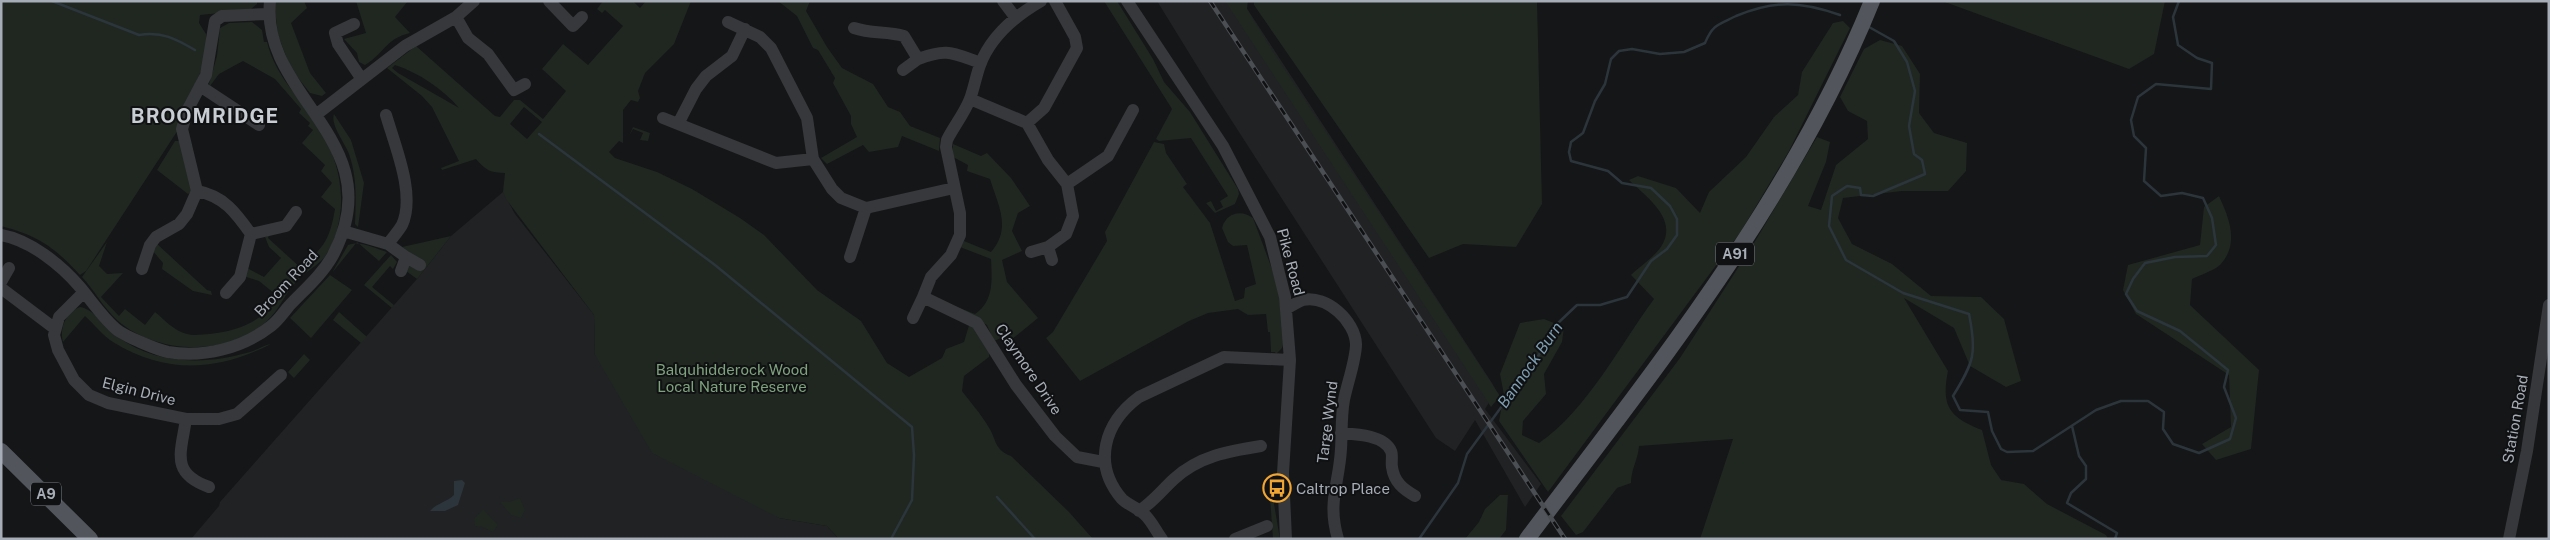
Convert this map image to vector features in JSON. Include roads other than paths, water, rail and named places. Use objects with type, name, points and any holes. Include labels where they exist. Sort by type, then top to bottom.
[{"type":"main road","name":"A91","points":[[1528,538],[1670,350],[1747,236],[1792,163],[1841,70],[1872,1]]},
{"type":"main road","name":"A9","points":[[1,451],[90,539]]},
{"type":"street","name":"Broom Road","points":[[1,235],[38,250],[84,292],[117,330],[167,352],[197,353],[230,349],[272,326],[325,266],[343,231],[348,206],[346,177],[339,150],[317,114],[292,81],[276,50],[268,14],[270,1]]},
{"type":"street","points":[[317,114],[361,78],[405,46],[456,17],[474,1]]},
{"type":"street","points":[[549,1],[574,25]]},
{"type":"street","points":[[1003,1],[1015,17]]},
{"type":"street","points":[[913,318],[932,277],[958,244],[960,213],[946,147],[952,129],[970,99],[981,63],[1004,28],[1015,17],[1041,1]]},
{"type":"street","points":[[1027,123],[1044,108],[1078,48],[1075,37],[1055,1]]},
{"type":"street","name":"Pike Road","points":[[1127,1],[1223,146],[1270,237],[1286,309],[1290,360],[1283,472],[1286,539]]},
{"type":"street","points":[[142,269],[150,245],[156,237],[179,224],[187,214],[197,191],[182,129],[188,109],[206,75],[215,21],[222,16],[268,14]]},
{"type":"street","points":[[456,17],[468,38],[488,54],[514,90],[526,84]]},
{"type":"street","points":[[728,22],[760,37],[772,48],[807,118],[813,159],[832,189],[841,198],[866,208],[954,188]]},
{"type":"street","points":[[354,24],[335,33],[338,44],[361,78]]},
{"type":"street","points":[[854,28],[876,34],[896,33],[904,36],[918,59]]},
{"type":"street","points":[[678,124],[696,89],[706,76],[732,56],[745,29]]},
{"type":"street","points":[[903,70],[918,59],[938,52],[949,52],[981,63]]},
{"type":"street","points":[[200,86],[258,125]]},
{"type":"street","points":[[970,99],[1027,123],[1048,160],[1067,184],[1073,216],[1066,234],[1050,253],[1031,252]]},
{"type":"street","points":[[1067,184],[1108,156],[1132,110]]},
{"type":"street","points":[[386,115],[407,192],[407,208],[401,226],[388,244]]},
{"type":"street","points":[[663,118],[776,163],[813,159]]},
{"type":"street","points":[[197,191],[212,194],[233,209],[251,234],[240,278],[226,293]]},
{"type":"street","points":[[850,257],[866,208]]},
{"type":"street","points":[[251,234],[286,226],[296,212]]},
{"type":"street","points":[[343,231],[388,244],[420,265]]},
{"type":"street","points":[[401,271],[406,257]]},
{"type":"street","points":[[1,282],[9,268]]},
{"type":"street","points":[[1,288],[54,328],[59,317],[84,292]]},
{"type":"street","name":"Claymore Drive","points":[[923,296],[977,323],[1016,385],[1055,436],[1077,457],[1103,462]]},
{"type":"street","name":"Targe Wynd","points":[[1286,309],[1304,300],[1321,301],[1345,317],[1352,330],[1356,344],[1344,403],[1341,451],[1333,497],[1332,519],[1338,539]]},
{"type":"street","name":"Station Road","points":[[2509,539],[2527,451],[2549,305]]},
{"type":"street","name":"Elgin Drive","points":[[54,328],[58,350],[74,380],[89,395],[108,403],[186,419],[219,419],[237,414],[281,376]]},
{"type":"street","points":[[1162,539],[1144,514],[1124,500],[1112,484],[1103,462],[1108,437],[1117,419],[1139,397],[1224,357],[1290,360]]},
{"type":"street","name":"Elgin Drive","points":[[186,419],[181,462],[183,472],[194,482],[208,487]]},
{"type":"street","points":[[1341,433],[1359,434],[1383,442],[1391,451],[1395,479],[1402,488],[1415,496]]},
{"type":"street","points":[[1139,511],[1153,502],[1175,478],[1208,457],[1224,451],[1261,446]]},
{"type":"street","points":[[1235,539],[1267,526]]},
{"type":"waterway","points":[[52,1],[139,35],[162,35],[195,50]]},
{"type":"waterway","name":"Bannock Burn","points":[[1869,27],[1894,41],[1907,62],[1915,91],[1909,126],[1914,154],[1922,160],[1925,174],[1873,196],[1861,195],[1860,188],[1847,186],[1832,196],[1829,226],[1846,260],[1903,293],[1969,314],[1973,338],[1972,357],[1953,396],[1960,410],[1988,412],[1992,431],[2001,449],[2007,452],[2033,451],[2096,410],[2121,401],[2148,401],[2164,412],[2163,429],[2173,444],[2199,453],[2230,439],[2236,418],[2224,387],[2228,370],[2180,331],[2137,311],[2126,294],[2133,279],[2145,263],[2175,257],[2207,256],[2216,245],[2212,218],[2203,198],[2182,193],[2161,196],[2144,181],[2146,148],[2134,136],[2131,120],[2138,97],[2156,84],[2211,89],[2212,63],[2197,58],[2178,45],[2173,17],[2179,1]]},
{"type":"waterway","name":"Bannock Burn","points":[[1419,539],[1458,483],[1467,454],[1537,358],[1558,323],[1577,305],[1600,305],[1627,297],[1651,261],[1667,249],[1677,235],[1677,219],[1670,206],[1651,188],[1622,183],[1608,171],[1571,161],[1569,152],[1571,142],[1583,133],[1595,101],[1605,84],[1611,59],[1619,51],[1632,49],[1660,54],[1684,52],[1705,43],[1711,32],[1720,23],[1763,7],[1788,4],[1800,5],[1840,15]]},
{"type":"waterway","points":[[539,134],[715,265],[912,427],[914,455],[912,500],[891,539]]},
{"type":"waterway","points":[[2072,426],[2079,456],[2086,466],[2086,479],[2071,493],[2067,503],[2117,533],[2115,539]]},
{"type":"waterway","points":[[997,497],[1035,539]]},
{"type":"railway","points":[[1210,1],[1565,539]]},
{"type":"place","name":"Caltrop Place","points":[[1277,488]]},
{"type":"district","name":"BROOMRIDGE","points":[[205,116]]},
{"type":"park label","name":"Balquhidderock Wood Local Nature Reserve","points":[[732,378]]}]
